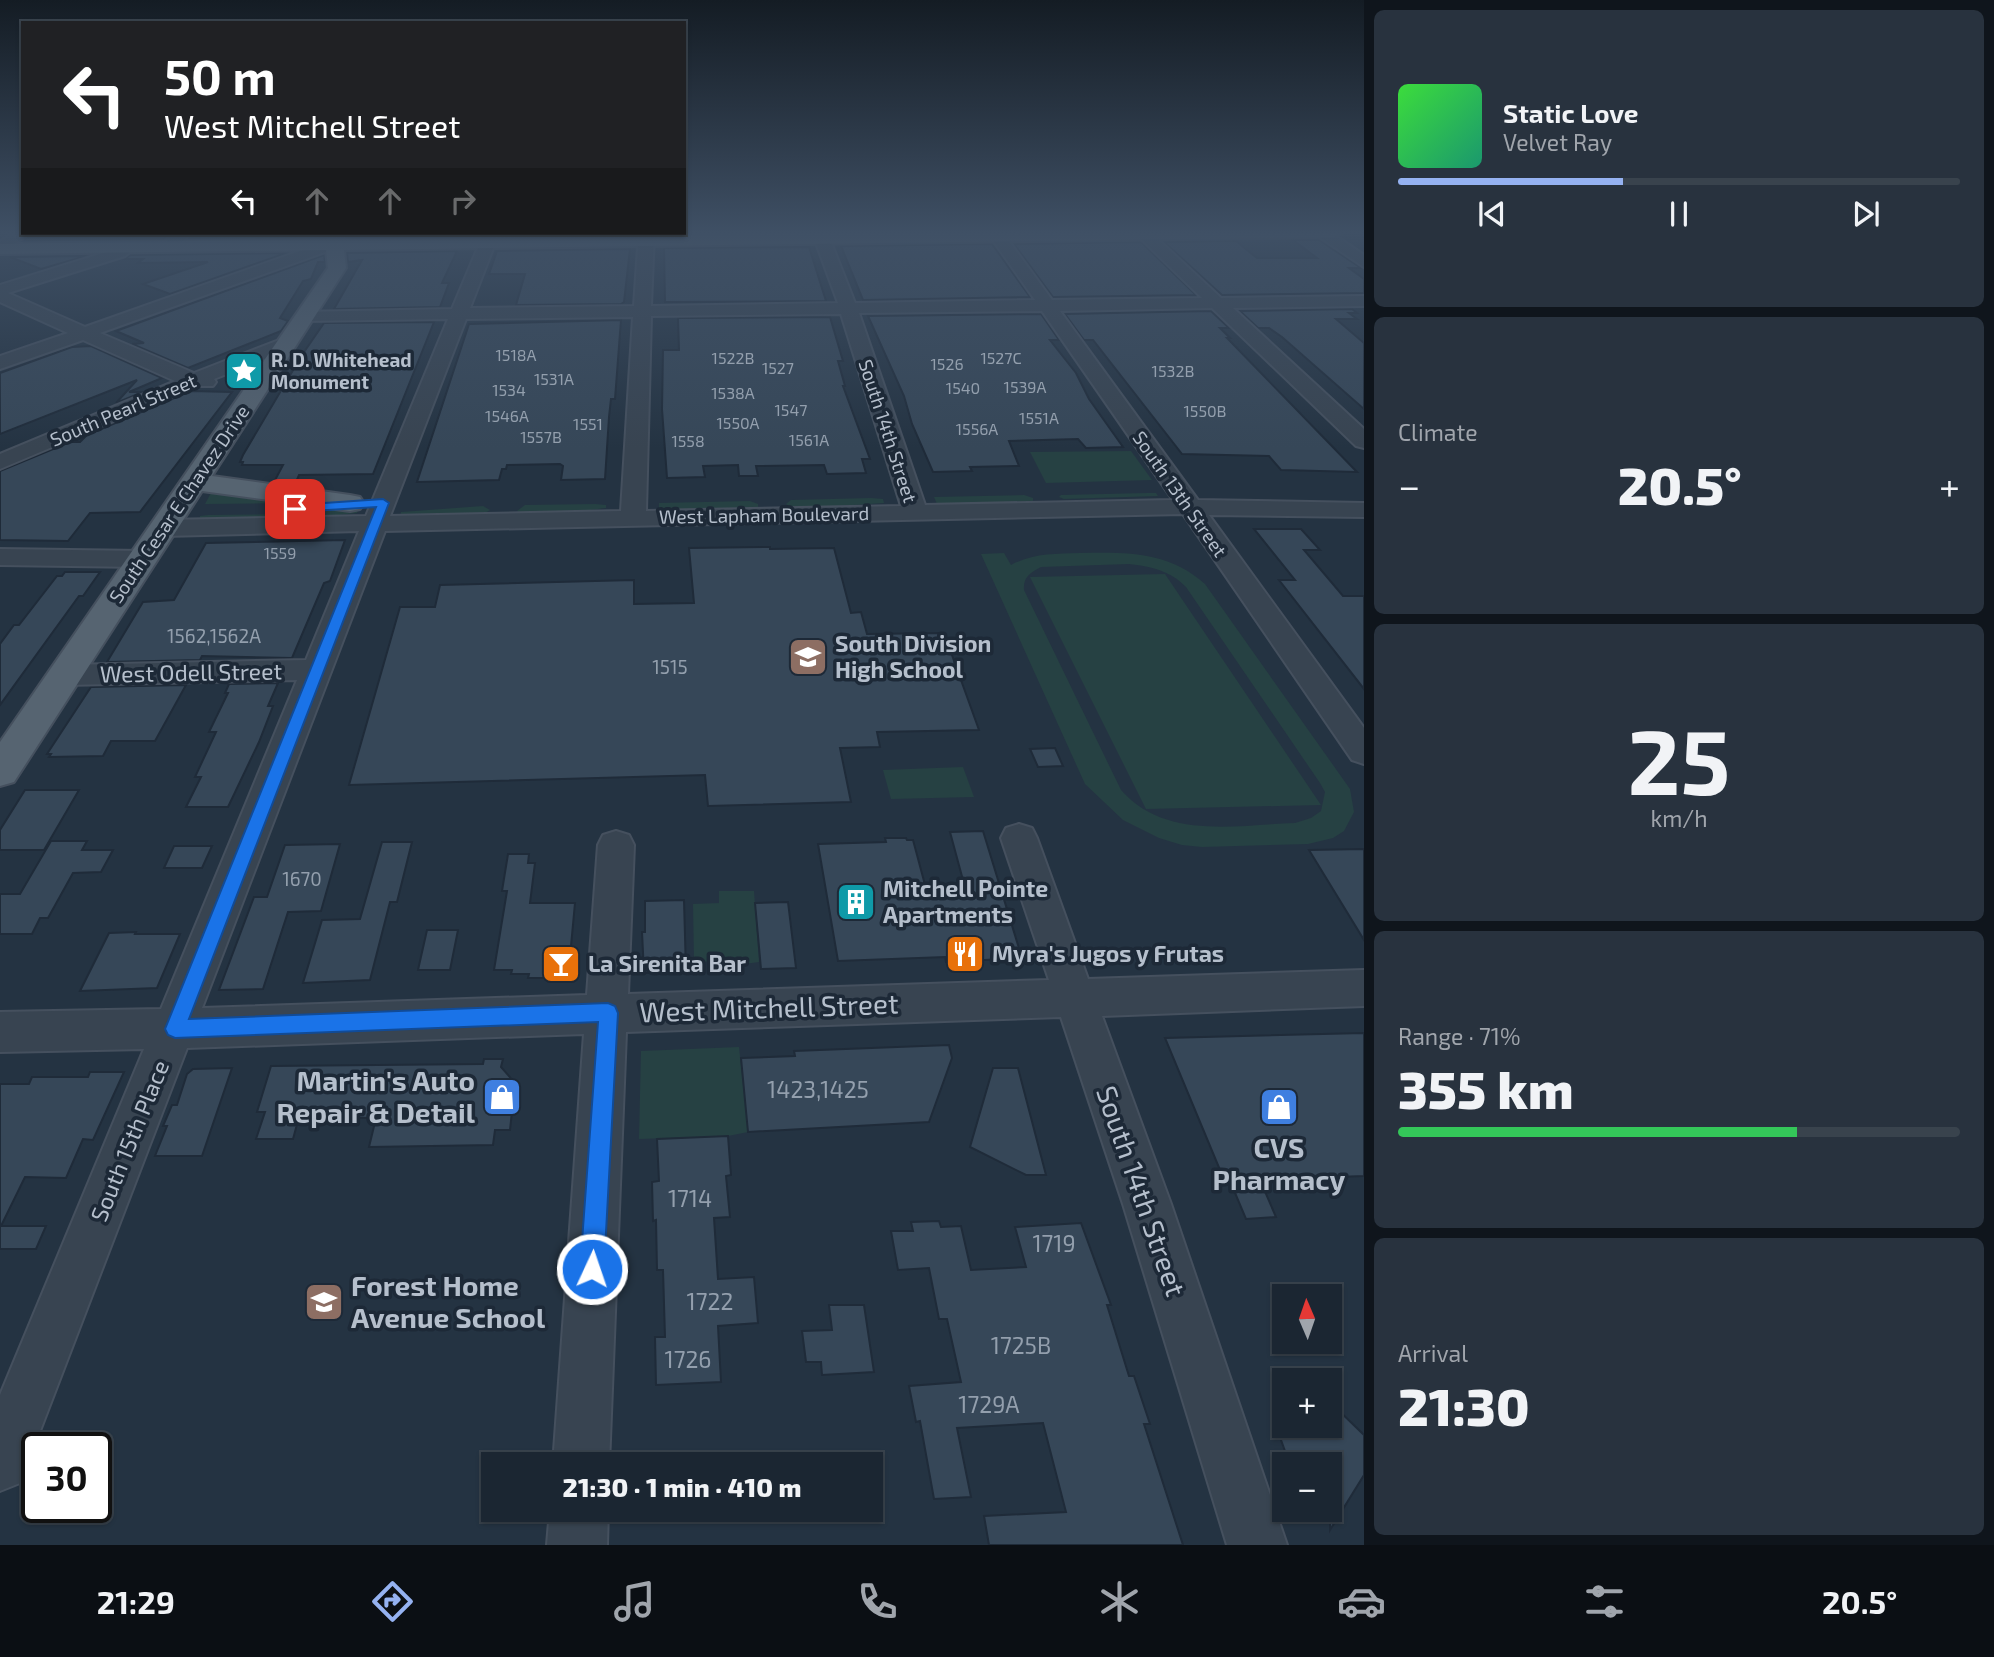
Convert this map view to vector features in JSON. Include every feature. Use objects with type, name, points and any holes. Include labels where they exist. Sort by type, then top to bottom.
[{"type":"main road","name":"South Cesar E Chavez Drive","points":[[0,772],[313,304]]},
{"type":"main road","points":[[194,482],[350,503]]},
{"type":"street","points":[[18,304],[193,380],[261,382]]},
{"type":"street","points":[[0,363],[161,304]]},
{"type":"street","name":"South 15th Place","points":[[0,1463],[461,304]]},
{"type":"street","points":[[634,508],[645,304]]},
{"type":"street","name":"South 14th Street","points":[[847,304],[912,502]]},
{"type":"street","points":[[305,316],[1125,304]]},
{"type":"street","points":[[1220,304],[1364,441]]},
{"type":"street","name":"South 13th Street","points":[[1049,305],[1364,752]]},
{"type":"street","name":"South Pearl Street","points":[[0,462],[265,350],[286,344]]},
{"type":"street","name":"West Lapham Boulevard","points":[[169,519],[1364,492]]},
{"type":"street","name":"West Lapham Boulevard","points":[[1183,497],[1364,510]]},
{"type":"street","name":"West Lapham Boulevard","points":[[169,519],[350,503],[379,513]]},
{"type":"street","points":[[0,557],[142,559]]},
{"type":"street","name":"West Odell Street","points":[[65,675],[317,670]]},
{"type":"street","name":"South 14th Street","points":[[1019,838],[1147,1204],[1257,1545]]},
{"type":"street","points":[[582,1452],[616,845]]},
{"type":"street","name":"West Mitchell Street","points":[[0,1032],[175,1029],[1364,988]]},
{"type":"street","points":[[577,1545],[578,1522]]},
{"type":"green space","points":[[1131,451],[1152,480],[1046,483],[1030,452]]},
{"type":"green space","points":[[212,491],[302,503],[205,504]]},
{"type":"green space","points":[[1156,493],[1158,496],[1059,497],[1061,495]]},
{"type":"green space","points":[[1024,495],[1033,498],[1033,503],[945,506],[937,504],[934,497]]},
{"type":"green space","points":[[883,499],[884,503],[793,509],[786,504],[791,500]]},
{"type":"green space","points":[[750,501],[758,504],[758,507],[753,510],[659,510],[659,503]]},
{"type":"green space","points":[[525,505],[606,505],[606,508],[547,515],[517,511]]},
{"type":"green space","points":[[483,506],[490,510],[482,515],[400,516],[401,512]]},
{"type":"green space","points":[[333,509],[358,510],[357,513],[303,519],[199,520],[200,516],[208,515],[297,514]]},
{"type":"green space","points":[[1004,553],[1011,565],[1044,555],[1130,554],[1162,559],[1191,573],[1205,584],[1350,789],[1354,812],[1344,831],[1333,838],[1308,844],[1202,847],[1182,845],[1159,838],[1123,820],[1085,784],[981,554]],"holes":[[[1129,564],[1167,573],[1186,587],[1320,783],[1325,792],[1321,811],[1311,818],[1295,823],[1202,826],[1158,817],[1139,806],[1121,790],[1024,586],[1028,576],[1041,567]]]},
{"type":"green space","points":[[1165,574],[1321,805],[1146,809],[1030,577]]},
{"type":"green space","points":[[963,767],[974,797],[891,799],[883,770]]},
{"type":"green space","points":[[719,891],[754,891],[759,962],[723,967],[723,961],[694,962],[693,904],[719,903]]},
{"type":"green space","points":[[739,1047],[748,1132],[728,1136],[639,1139],[641,1051]]},
{"type":"building","points":[[190,304],[289,304],[280,318],[288,321],[281,331],[188,368],[132,344],[144,343],[116,331]]},
{"type":"building","points":[[337,304],[441,304],[440,307],[334,309]]},
{"type":"building","points":[[516,304],[610,304],[516,305]]},
{"type":"building","points":[[1352,309],[1357,313],[1349,313],[1357,319],[1336,319],[1364,343],[1364,409],[1282,337],[1269,328],[1258,328],[1240,311]]},
{"type":"building","points":[[1211,311],[1229,328],[1220,328],[1230,338],[1227,338],[1357,472],[1281,470],[1269,456],[1182,454],[1093,340],[1084,340],[1065,314]]},
{"type":"building","points":[[1041,314],[1059,340],[1050,340],[1076,373],[1089,399],[1123,447],[1086,448],[1078,439],[1009,441],[1019,466],[970,467],[972,471],[933,472],[912,424],[904,396],[868,316]]},
{"type":"building","points":[[830,317],[843,361],[838,361],[843,386],[870,459],[862,459],[866,473],[827,474],[824,465],[756,466],[758,476],[739,476],[738,465],[703,466],[705,477],[667,478],[662,409],[663,350],[679,350],[678,318]]},
{"type":"building","points":[[621,320],[615,399],[611,399],[609,417],[605,479],[561,480],[563,466],[560,464],[507,465],[506,469],[502,469],[499,480],[417,482],[469,324]]},
{"type":"building","points":[[434,322],[373,474],[299,475],[296,482],[279,483],[274,482],[283,465],[242,465],[243,462],[240,462],[243,455],[324,323]]},
{"type":"building","points":[[91,346],[162,378],[129,392],[143,392],[116,403],[137,380],[0,434],[0,373],[72,347]]},
{"type":"building","points":[[191,391],[232,392],[140,512],[90,513],[68,541],[0,540],[0,471],[70,442],[80,442],[87,435]]},
{"type":"building","points":[[1254,529],[1301,529],[1320,550],[1304,550],[1343,596],[1364,596],[1364,689],[1279,580],[1295,580]]},
{"type":"building","points":[[345,540],[330,581],[324,583],[292,658],[202,656],[200,660],[107,662],[143,602],[174,600],[206,543]]},
{"type":"building","points":[[689,548],[834,548],[851,613],[861,612],[867,634],[944,633],[979,730],[877,732],[880,747],[840,748],[851,802],[708,806],[705,775],[349,785],[400,607],[435,607],[440,585],[634,580],[634,604],[694,603]]},
{"type":"building","points":[[65,572],[100,572],[83,596],[79,596],[0,705],[0,644],[14,625],[19,625],[57,576],[62,576]]},
{"type":"building","points":[[278,683],[268,706],[273,706],[259,742],[228,807],[186,807],[201,777],[195,777],[216,732],[209,732],[228,693],[225,693],[229,684]]},
{"type":"building","points":[[186,685],[155,741],[111,741],[103,756],[49,757],[51,754],[47,754],[91,687]]},
{"type":"building","points":[[1055,748],[1063,766],[1038,767],[1030,749]]},
{"type":"building","points":[[25,790],[79,790],[44,850],[0,850],[0,830]]},
{"type":"building","points":[[983,831],[1022,958],[946,962],[945,957],[838,961],[818,844],[886,842],[885,838],[913,840],[928,896],[967,895],[950,832]]},
{"type":"building","points":[[51,841],[87,841],[82,850],[113,850],[101,872],[73,873],[48,918],[40,918],[32,934],[0,934],[0,894],[20,894]]},
{"type":"building","points":[[382,842],[412,842],[397,902],[390,902],[370,980],[303,983],[322,920],[360,919]]},
{"type":"building","points":[[340,844],[321,911],[288,912],[263,989],[219,990],[254,897],[267,897],[285,845]]},
{"type":"building","points":[[174,846],[212,846],[202,868],[164,868]]},
{"type":"building","points":[[1364,849],[1364,940],[1309,850]]},
{"type":"building","points":[[508,854],[529,854],[528,863],[535,863],[530,903],[575,903],[568,978],[528,978],[529,974],[494,970],[507,891],[502,891]]},
{"type":"building","points":[[684,900],[686,972],[644,973],[642,932],[645,932],[645,901]]},
{"type":"building","points":[[788,902],[796,968],[761,969],[755,903]]},
{"type":"building","points":[[427,930],[458,930],[450,970],[418,970]]},
{"type":"building","points":[[136,932],[135,934],[180,934],[157,988],[80,991],[109,933]]},
{"type":"building","name":"CVS Pharmacy","points":[[1364,1033],[1364,1176],[1260,1180],[1276,1217],[1246,1219],[1230,1181],[1225,1182],[1165,1038]]},
{"type":"building","points":[[949,1045],[952,1058],[929,1122],[748,1132],[741,1058],[795,1056],[794,1051]]},
{"type":"building","points":[[484,1059],[503,1059],[501,1067],[515,1083],[510,1130],[495,1130],[493,1145],[369,1147],[376,1118],[299,1117],[293,1139],[256,1139],[265,1112],[257,1112],[271,1066],[483,1064]]},
{"type":"building","points":[[232,1068],[202,1156],[155,1156],[167,1126],[163,1126],[172,1105],[177,1105],[187,1074],[193,1069]]},
{"type":"building","points":[[993,1068],[1018,1068],[1046,1175],[1026,1175],[970,1147]]},
{"type":"building","points":[[90,1072],[124,1072],[93,1140],[83,1139],[66,1178],[25,1177],[1,1226],[46,1226],[36,1249],[0,1249],[0,1084],[29,1084],[32,1077],[88,1077]]},
{"type":"building","points":[[728,1136],[731,1175],[726,1176],[730,1217],[714,1218],[718,1279],[754,1277],[758,1323],[718,1326],[721,1382],[656,1385],[655,1337],[665,1337],[663,1270],[657,1270],[656,1220],[653,1221],[652,1182],[659,1181],[657,1139]]},
{"type":"building","points":[[939,1221],[941,1227],[961,1226],[971,1270],[1026,1267],[1015,1227],[1081,1223],[1111,1305],[1107,1305],[1129,1376],[1134,1376],[1150,1424],[1144,1424],[1183,1545],[989,1545],[984,1516],[1066,1512],[1043,1423],[957,1428],[971,1497],[934,1499],[920,1421],[916,1422],[909,1386],[961,1382],[947,1319],[939,1319],[929,1268],[898,1270],[891,1231],[913,1231],[911,1222]]},
{"type":"building","points":[[829,1305],[864,1305],[874,1372],[822,1375],[821,1362],[806,1362],[802,1331],[832,1330]]},
{"type":"building","points":[[1342,1414],[1364,1435],[1364,1475],[1342,1511],[1342,1452],[1285,1452],[1280,1438],[1342,1438]]},
{"type":"place","name":"R. D. Whitehead Monument","points":[[244,371]]},
{"type":"place","name":"South Division High School","points":[[808,657]]},
{"type":"place","name":"Mitchell Pointe Apartments","points":[[856,902]]},
{"type":"place","name":"Myra's Jugos y Frutas","points":[[965,954]]},
{"type":"place","name":"La Sirenita Bar","points":[[561,964]]},
{"type":"place","name":"Martin's Auto Repair & Detail","points":[[502,1097]]},
{"type":"place","name":"CVS Pharmacy","points":[[1279,1107]]},
{"type":"place","name":"Forest Home Avenue School","points":[[324,1302]]},
{"type":"route","points":[[295,509],[350,503],[383,503],[175,1029],[608,1013],[592,1269]]}]
